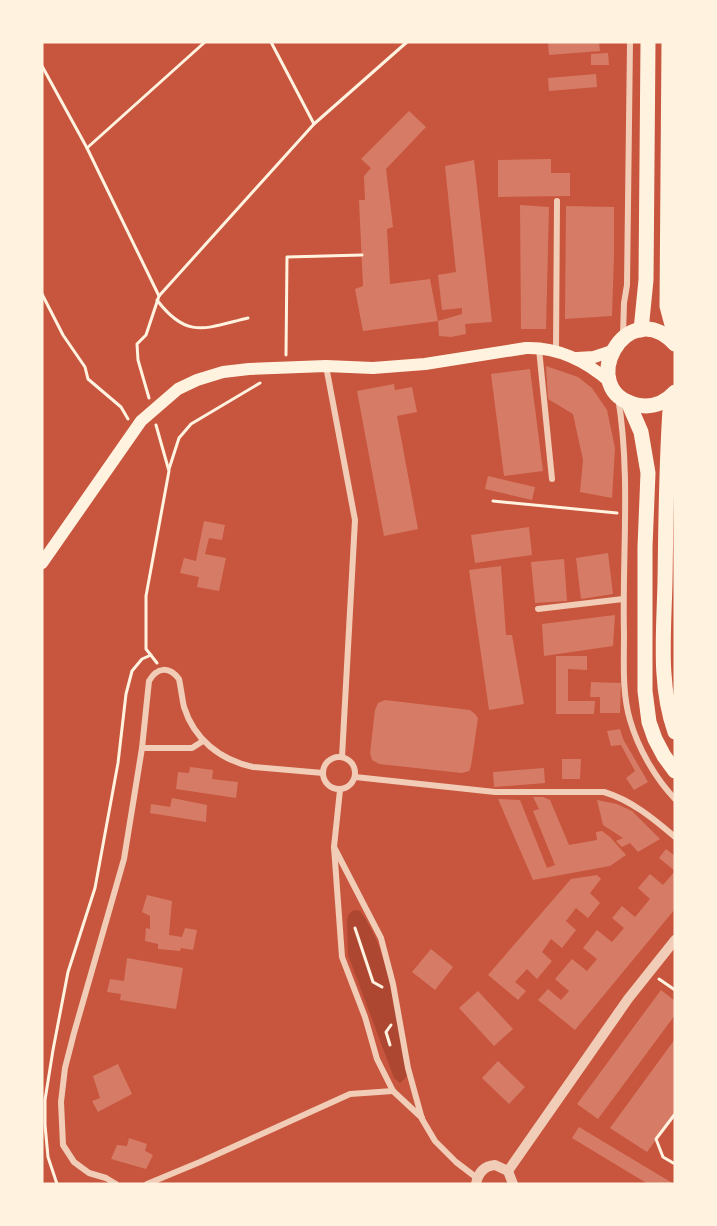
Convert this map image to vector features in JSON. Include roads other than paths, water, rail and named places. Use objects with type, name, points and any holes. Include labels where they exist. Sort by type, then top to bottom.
[{"type":"highway","points":[[641,330],[646,280],[648,42]]},
{"type":"highway","points":[[669,42],[667,306],[675,336]]},
{"type":"highway","points":[[675,344],[659,332],[641,330],[623,338],[612,351],[608,369],[641,432],[648,473],[645,547],[645,691],[649,722],[655,739],[675,771]]},
{"type":"highway","points":[[619,393],[639,406],[662,403],[673,394]]},
{"type":"highway","points":[[673,394],[667,440],[664,657],[666,701],[675,732]]},
{"type":"main road","points":[[42,563],[135,429],[148,414],[178,389],[223,372],[242,369],[326,366],[400,367],[539,347],[577,358],[619,393]]},
{"type":"main road","points":[[577,358],[594,357],[612,351]]},
{"type":"street","points":[[623,338],[627,285],[630,42]]},
{"type":"street","points":[[556,351],[557,201]]},
{"type":"street","points":[[539,347],[552,479]]},
{"type":"street","points":[[326,366],[355,520],[342,757]]},
{"type":"street","points":[[619,393],[625,514],[623,599],[625,696],[630,721],[661,782],[675,799]]},
{"type":"street","points":[[538,609],[623,599]]},
{"type":"street","points":[[116,1184],[89,1173],[74,1162],[63,1145],[61,1102],[71,1042],[124,859],[142,748],[149,681],[153,673],[162,669],[170,670],[179,679],[191,724],[203,741],[218,754],[242,765],[323,773]]},
{"type":"street","points":[[142,748],[194,747],[203,741]]},
{"type":"street","points":[[342,757],[354,766],[355,777],[350,786],[340,790],[326,783],[323,773],[329,761],[342,757]]},
{"type":"street","points":[[355,777],[495,792],[604,792],[618,796],[632,804],[675,837]]},
{"type":"street","points":[[340,790],[334,847],[342,957],[365,1017],[377,1059],[393,1090],[422,1119],[435,1141],[476,1181],[482,1170],[490,1166],[500,1166],[508,1171],[513,1184]]},
{"type":"street","points":[[334,847],[381,938],[393,984],[408,1068],[422,1119]]},
{"type":"street","points":[[508,1171],[576,1072],[675,940]]},
{"type":"street","points":[[147,1184],[350,1094],[393,1090]]}]
